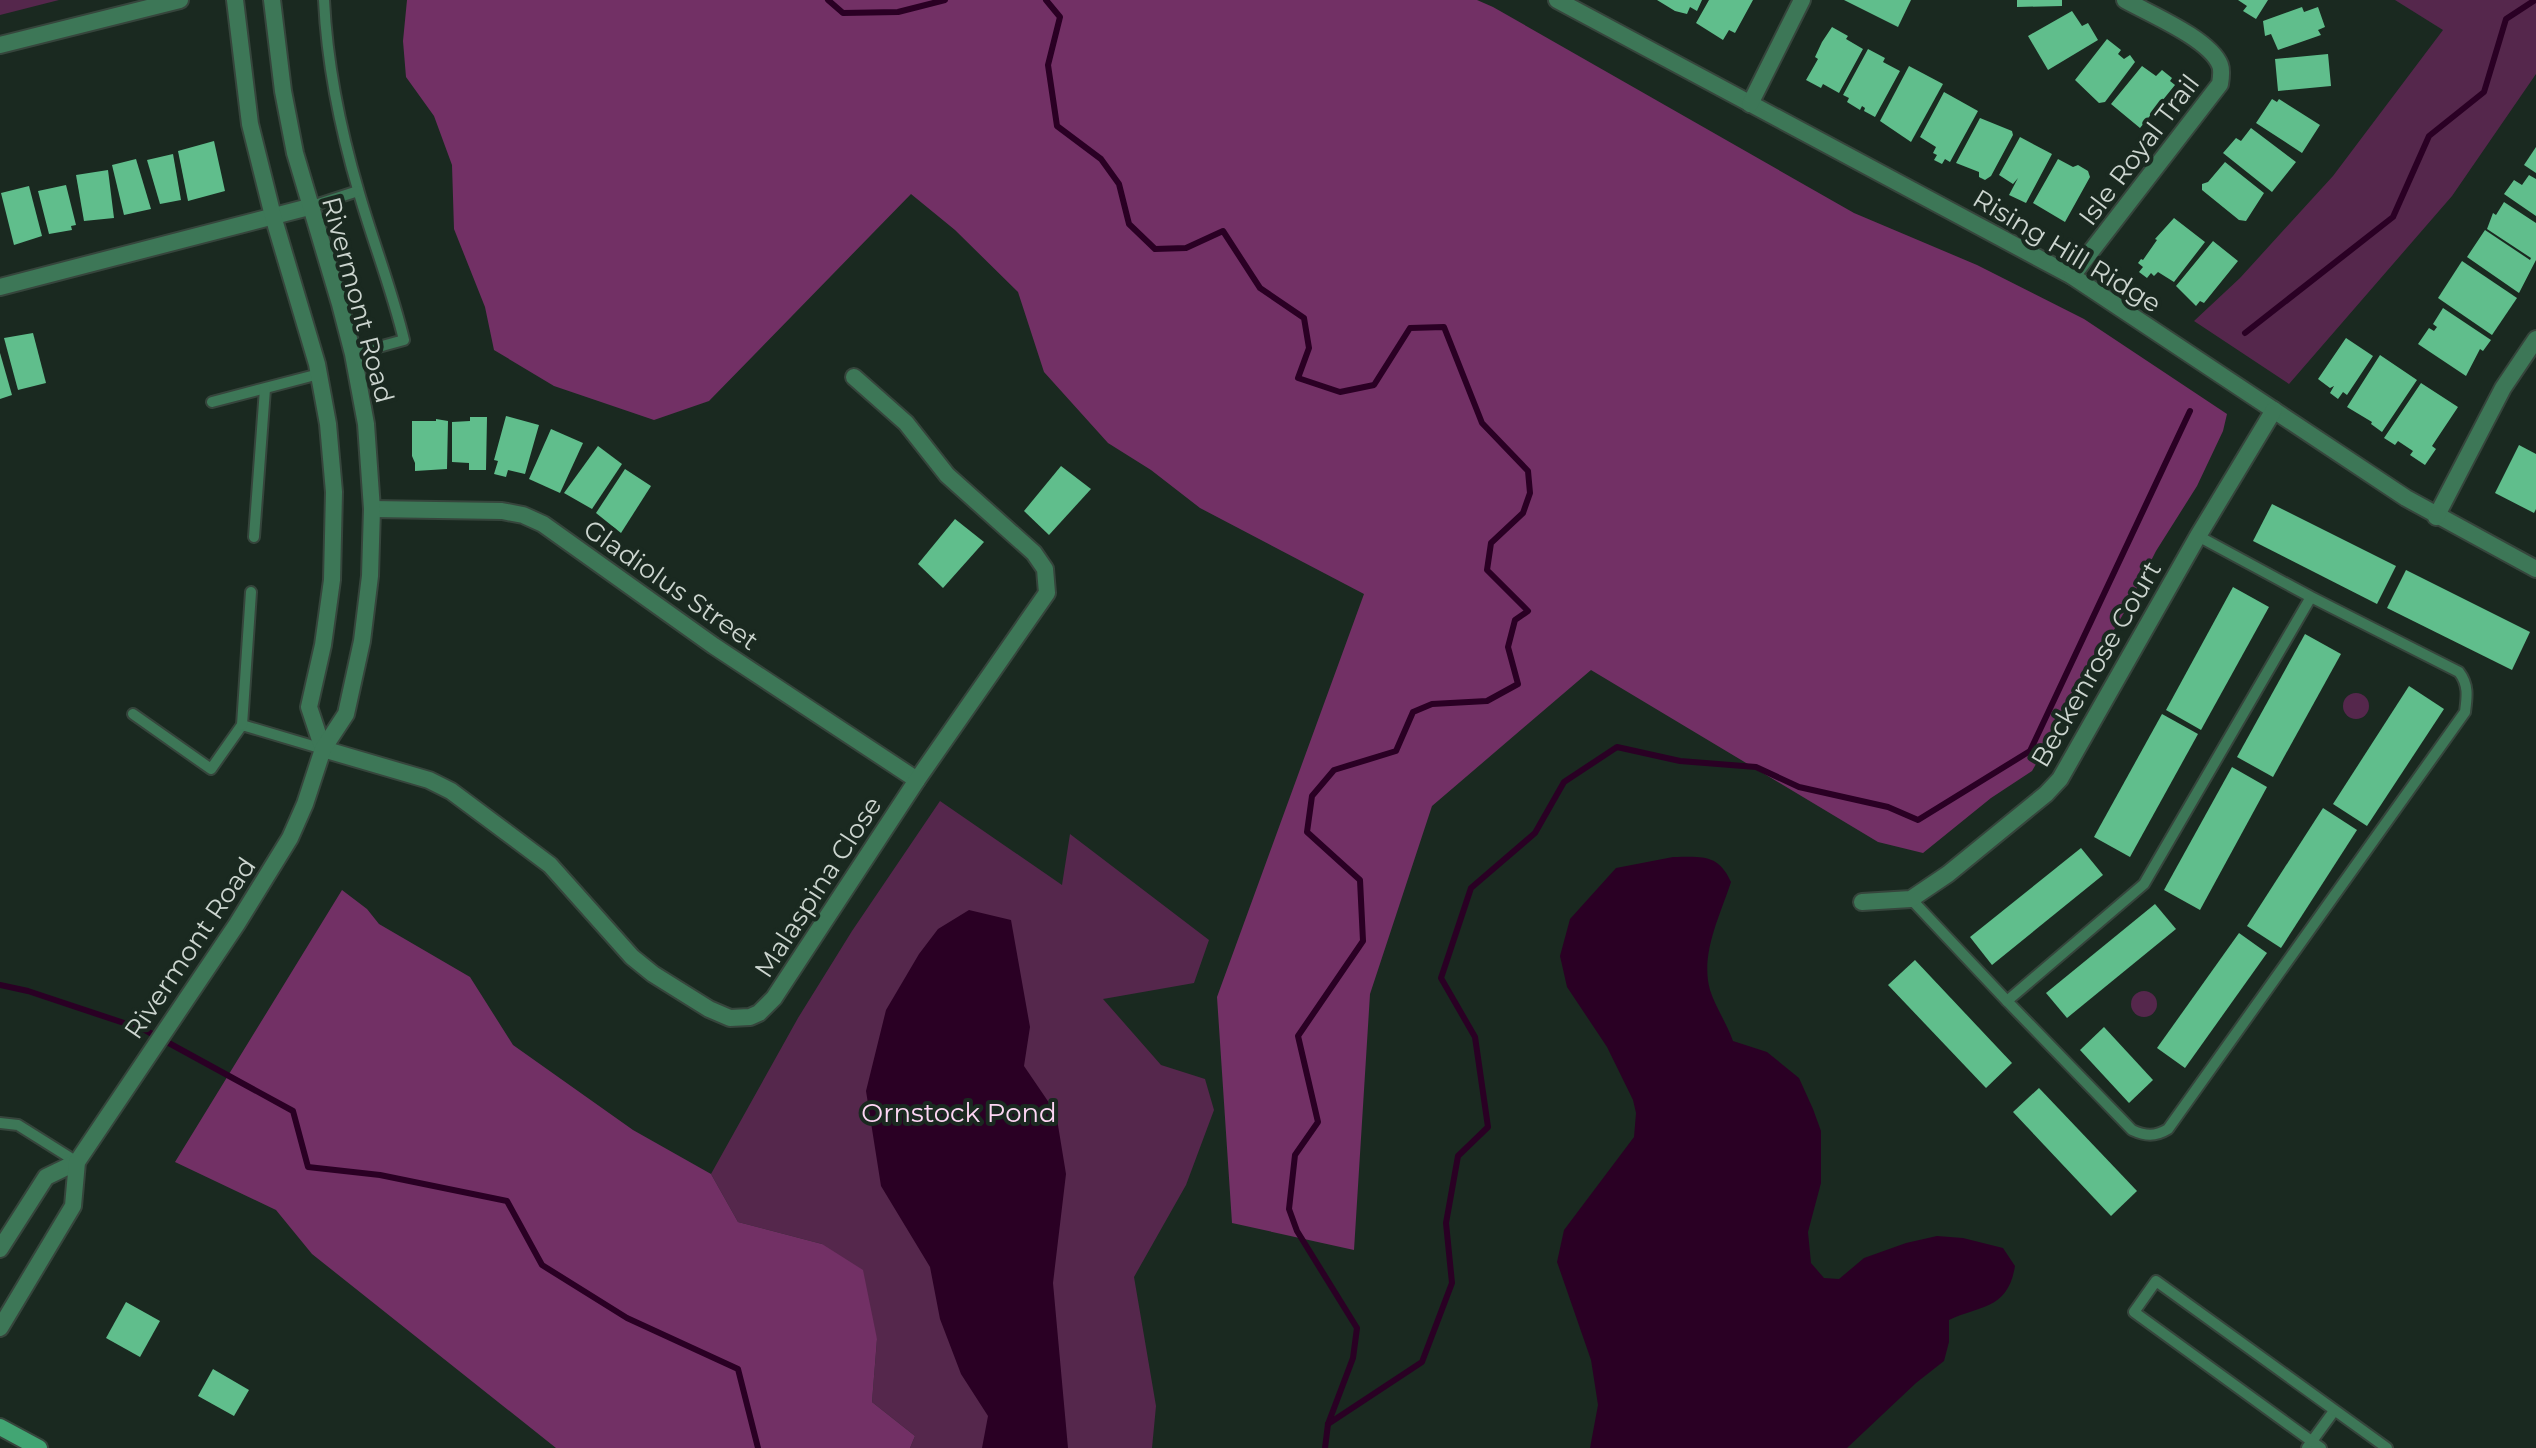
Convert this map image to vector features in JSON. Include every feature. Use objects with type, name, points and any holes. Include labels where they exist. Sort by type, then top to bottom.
[{"type":"main road","points":[[0,1427],[39,1448]]},
{"type":"street","points":[[0,45],[180,0]]},
{"type":"street","points":[[235,0],[245,92],[273,216],[319,374],[332,460],[334,518],[328,614],[309,707],[323,749]]},
{"type":"street","name":"Rivermont Road","points":[[0,1328],[73,1206],[77,1162],[258,892],[290,838],[323,749],[346,714],[356,673],[367,611],[372,509],[370,452],[353,354],[309,207],[283,91],[272,0]]},
{"type":"street","name":"Rising Hill Ridge","points":[[1557,0],[2072,276],[2436,517],[2536,569]]},
{"type":"street","points":[[1750,104],[1802,0]]},
{"type":"street","name":"Isle Royal Trail","points":[[2072,276],[2220,84],[2221,67],[2212,52],[2125,0]]},
{"type":"street","points":[[0,287],[309,207]]},
{"type":"street","points":[[2436,517],[2503,388],[2536,339]]},
{"type":"street","name":"Malaspina Close","points":[[323,749],[441,785],[550,865],[616,942],[653,974],[709,1009],[740,1018],[759,1013],[774,998],[917,780],[1047,593],[1045,569],[1034,553],[956,484],[906,423],[854,377]]},
{"type":"street","name":"Beckenrose Court","points":[[1911,899],[1948,874],[2060,779],[2198,536],[2274,410]]},
{"type":"street","name":"Gladiolus Street","points":[[372,509],[502,511],[523,515],[543,524],[714,646],[917,780]]},
{"type":"street","points":[[1862,902],[1911,899]]},
{"type":"street","name":"Rivermont Road","points":[[0,1249],[46,1177],[77,1162]]},
{"type":"lane","points":[[324,0],[334,83],[358,191],[404,340],[353,354]]},
{"type":"lane","points":[[309,207],[358,191]]},
{"type":"lane","points":[[212,402],[319,374]]},
{"type":"lane","points":[[254,537],[265,389]]},
{"type":"lane","points":[[1911,899],[2132,1130],[2145,1135],[2159,1134],[2168,1129],[2465,712],[2468,694],[2465,680],[2459,672],[2198,536]]},
{"type":"lane","points":[[133,714],[211,769],[242,725],[251,592]]},
{"type":"lane","points":[[2007,1001],[2144,884],[2311,597]]},
{"type":"lane","points":[[242,725],[323,749]]},
{"type":"lane","points":[[0,1123],[18,1125],[77,1162]]},
{"type":"lane","points":[[2334,1411],[2314,1446],[2134,1312],[2156,1281],[2387,1448]]},
{"type":"green space","points":[[0,0],[59,0],[0,15]]},
{"type":"green space","points":[[2395,0],[2536,0],[2536,74],[2452,196],[2289,384],[2194,321],[2240,278],[2333,176],[2443,30]]},
{"type":"green space","points":[[2356,693],[2365,697],[2369,706],[2365,715],[2356,719],[2347,715],[2343,706],[2347,697]]},
{"type":"green space","name":"Ornstock Pond","points":[[940,801],[1062,885],[1070,834],[1209,940],[1194,983],[1103,999],[1161,1065],[1205,1079],[1214,1110],[1186,1185],[1134,1277],[1156,1406],[1152,1448],[910,1448],[915,1436],[872,1402],[877,1339],[822,1244],[738,1222],[711,1174],[798,1018],[852,931]]},
{"type":"green space","points":[[2144,991],[2153,995],[2157,1004],[2153,1013],[2144,1017],[2135,1013],[2131,1004],[2135,995]]},
{"type":"shaded area","points":[[407,0],[1477,0],[1854,213],[1977,265],[2084,319],[2227,414],[2223,431],[2197,486],[2156,551],[2129,604],[2032,771],[1991,798],[1923,853],[1878,842],[1591,670],[1432,806],[1370,994],[1354,1250],[1232,1223],[1217,997],[1364,594],[1200,508],[1151,470],[1108,443],[1044,372],[1018,292],[955,230],[911,194],[709,401],[654,420],[554,386],[494,350],[485,307],[454,229],[452,165],[434,116],[406,77],[403,41]]},
{"type":"shaded area","points":[[1673,857],[1714,861],[1731,882],[1709,949],[1708,976],[1712,996],[1733,1041],[1767,1052],[1799,1078],[1821,1131],[1821,1183],[1808,1232],[1811,1263],[1824,1278],[1839,1279],[1864,1258],[1937,1236],[1963,1238],[2003,1248],[2015,1266],[2006,1291],[1999,1298],[1949,1320],[1949,1342],[1944,1361],[1847,1448],[1590,1448],[1598,1405],[1591,1360],[1557,1262],[1564,1230],[1634,1137],[1636,1113],[1633,1100],[1607,1047],[1567,987],[1560,956],[1570,919],[1616,868]]},
{"type":"shaded area","points":[[342,890],[367,909],[379,924],[470,977],[513,1045],[633,1130],[711,1174],[738,1222],[822,1244],[863,1270],[877,1339],[872,1402],[915,1436],[910,1448],[556,1448],[312,1254],[276,1210],[175,1162]]},
{"type":"shaded area","points":[[969,910],[1011,920],[1030,1027],[1024,1066],[1056,1113],[1066,1174],[1053,1283],[1068,1448],[982,1448],[988,1416],[961,1374],[940,1319],[930,1267],[881,1186],[866,1091],[886,1010],[919,954],[938,929]]},
{"type":"building","points":[[1657,0],[1702,0],[1697,11],[1690,7],[1687,14]]},
{"type":"building","points":[[1709,0],[1753,0],[1735,33],[1729,30],[1723,40],[1696,23]]},
{"type":"building","points":[[1844,0],[1911,0],[1898,27]]},
{"type":"building","points":[[2017,0],[2062,0],[2062,6],[2017,7]]},
{"type":"building","points":[[2238,0],[2268,0],[2256,19],[2243,11],[2247,6]]},
{"type":"building","points":[[2302,7],[2304,12],[2318,7],[2325,27],[2318,30],[2321,35],[2278,50],[2271,34],[2265,36],[2263,21]]},
{"type":"building","points":[[2072,11],[2082,26],[2088,23],[2098,40],[2048,70],[2028,36]]},
{"type":"building","points":[[1832,27],[1863,49],[1839,93],[1823,84],[1821,88],[1806,80]]},
{"type":"building","points":[[2107,39],[2121,50],[2118,54],[2124,59],[2130,55],[2135,62],[2105,102],[2099,103],[2075,80]]},
{"type":"building","points":[[1868,49],[1900,71],[1875,117],[1864,111],[1862,106],[1860,110],[1847,102],[1849,98],[1843,95]]},
{"type":"building","points":[[2328,54],[2331,86],[2278,91],[2275,59]]},
{"type":"building","points":[[1909,66],[1943,84],[1911,142],[1880,121]]},
{"type":"building","points":[[2142,66],[2156,76],[2162,70],[2175,85],[2140,128],[2111,104]]},
{"type":"building","points":[[1944,92],[1978,111],[1950,162],[1945,159],[1942,164],[1934,160],[1936,147],[1920,137]]},
{"type":"building","points":[[2272,99],[2277,102],[2279,99],[2320,125],[2302,153],[2256,123]]},
{"type":"building","points":[[1980,118],[2012,131],[2013,135],[1991,176],[1985,180],[1979,177],[1979,172],[1956,163]]},
{"type":"building","points":[[2251,128],[2296,162],[2272,192],[2223,153],[2236,138],[2241,141]]},
{"type":"building","points":[[2020,137],[2052,154],[2026,203],[2009,195],[2018,178],[2013,184],[1999,175]]},
{"type":"building","points":[[214,141],[225,191],[188,201],[178,151]]},
{"type":"building","points":[[2536,147],[2536,173],[2524,165]]},
{"type":"building","points":[[173,154],[181,200],[160,204],[147,160]]},
{"type":"building","points":[[136,159],[151,209],[124,215],[112,165]]},
{"type":"building","points":[[2058,159],[2073,167],[2078,165],[2088,171],[2090,177],[2065,222],[2033,203]]},
{"type":"building","points":[[2225,162],[2264,193],[2246,221],[2239,220],[2202,190],[2202,184],[2208,182]]},
{"type":"building","points":[[108,170],[114,218],[84,221],[76,175]]},
{"type":"building","points":[[2529,175],[2536,179],[2536,216],[2504,194],[2514,180],[2522,185]]},
{"type":"building","points":[[66,185],[76,225],[71,226],[72,230],[49,234],[38,191]]},
{"type":"building","points":[[29,186],[42,236],[14,245],[1,193]]},
{"type":"building","points":[[2504,202],[2536,223],[2536,260],[2519,293],[2467,257],[2485,230],[2530,260],[2487,229],[2493,213],[2496,215]]},
{"type":"building","points":[[2174,218],[2205,242],[2174,282],[2158,272],[2154,276],[2151,273],[2147,278],[2139,272],[2143,267],[2138,263]]},
{"type":"building","points":[[2213,241],[2238,261],[2204,303],[2200,301],[2196,306],[2176,286]]},
{"type":"building","points":[[2462,261],[2517,298],[2492,335],[2438,298]]},
{"type":"building","points":[[2443,308],[2491,340],[2483,351],[2480,349],[2466,376],[2418,344],[2429,328],[2434,331],[2437,327],[2433,324]]},
{"type":"building","points":[[33,333],[46,383],[18,390],[4,338]]},
{"type":"building","points":[[2346,338],[2373,356],[2347,395],[2343,392],[2338,399],[2330,393],[2334,386],[2330,388],[2318,379]]},
{"type":"building","points":[[0,353],[12,395],[0,399]]},
{"type":"building","points":[[2380,355],[2417,380],[2382,432],[2347,407]]},
{"type":"building","points":[[2421,383],[2458,407],[2432,446],[2436,449],[2425,465],[2410,455],[2413,451],[2398,441],[2395,445],[2384,438]]},
{"type":"building","points":[[506,416],[539,425],[525,474],[508,470],[506,477],[494,474],[498,461],[494,460]]},
{"type":"building","points":[[470,417],[487,417],[486,470],[469,470],[469,463],[452,462],[452,422],[470,421]]},
{"type":"building","points":[[412,421],[448,421],[447,469],[415,471]]},
{"type":"building","points":[[551,429],[583,443],[560,493],[529,479]]},
{"type":"building","points":[[2519,445],[2536,454],[2534,513],[2495,493]]},
{"type":"building","points":[[598,446],[622,464],[592,509],[564,493]]},
{"type":"building","points":[[1061,466],[1091,489],[1049,535],[1024,511]]},
{"type":"building","points":[[625,469],[651,486],[621,533],[596,513]]},
{"type":"building","points":[[2272,504],[2396,566],[2377,604],[2253,541]]},
{"type":"building","points":[[955,519],[984,542],[943,588],[918,564]]},
{"type":"building","points":[[2406,570],[2530,632],[2512,670],[2387,608]]},
{"type":"building","points":[[2233,587],[2269,607],[2201,730],[2166,710]]},
{"type":"building","points":[[2305,634],[2341,654],[2273,777],[2237,757]]},
{"type":"building","points":[[2409,686],[2444,709],[2367,826],[2333,804]]},
{"type":"building","points":[[2162,714],[2198,734],[2130,857],[2094,837]]},
{"type":"building","points":[[2232,767],[2267,787],[2200,910],[2164,890]]},
{"type":"building","points":[[2323,808],[2357,830],[2281,948],[2247,926]]},
{"type":"building","points":[[2081,848],[2103,875],[1992,965],[1970,937]]},
{"type":"building","points":[[2155,904],[2176,929],[2067,1018],[2046,993]]},
{"type":"building","points":[[2239,933],[2267,953],[2185,1068],[2157,1048]]},
{"type":"building","points":[[1915,960],[2012,1063],[1986,1088],[1888,985]]},
{"type":"building","points":[[2104,1027],[2153,1080],[2129,1103],[2080,1050]]},
{"type":"building","points":[[2039,1088],[2137,1191],[2111,1216],[2013,1112]]},
{"type":"building","points":[[126,1302],[160,1321],[140,1357],[106,1338]]},
{"type":"building","points":[[213,1369],[249,1390],[234,1416],[198,1396]]},
{"type":"waterway","points":[[828,0],[843,13],[898,12],[945,0]]},
{"type":"waterway","points":[[1046,0],[1060,17],[1048,65],[1057,126],[1101,159],[1119,184],[1129,224],[1155,249],[1186,248],[1223,231],[1260,288],[1304,318],[1309,348],[1298,378],[1340,392],[1374,385],[1410,328],[1444,327],[1482,423],[1528,471],[1530,493],[1523,513],[1491,543],[1487,570],[1528,611],[1515,620],[1508,647],[1518,684],[1487,701],[1432,704],[1413,712],[1396,751],[1334,770],[1312,796],[1307,832],[1360,880],[1363,941],[1298,1036],[1318,1122],[1295,1155],[1289,1209],[1297,1231],[1357,1328],[1353,1358],[1328,1424],[1325,1448]]},
{"type":"waterway","points":[[2245,333],[2393,217],[2429,136],[2484,92],[2506,19],[2535,0]]},
{"type":"waterway","points":[[1328,1424],[1422,1362],[1452,1283],[1446,1223],[1458,1156],[1488,1127],[1475,1037],[1441,978],[1471,888],[1535,833],[1564,782],[1617,747],[1680,761],[1756,767],[1799,787],[1888,807],[1918,820],[2030,751],[2190,411]]},
{"type":"waterway","points":[[0,985],[28,991],[145,1030],[293,1111],[308,1167],[380,1175],[507,1201],[542,1265],[627,1318],[738,1369],[758,1448]]}]
